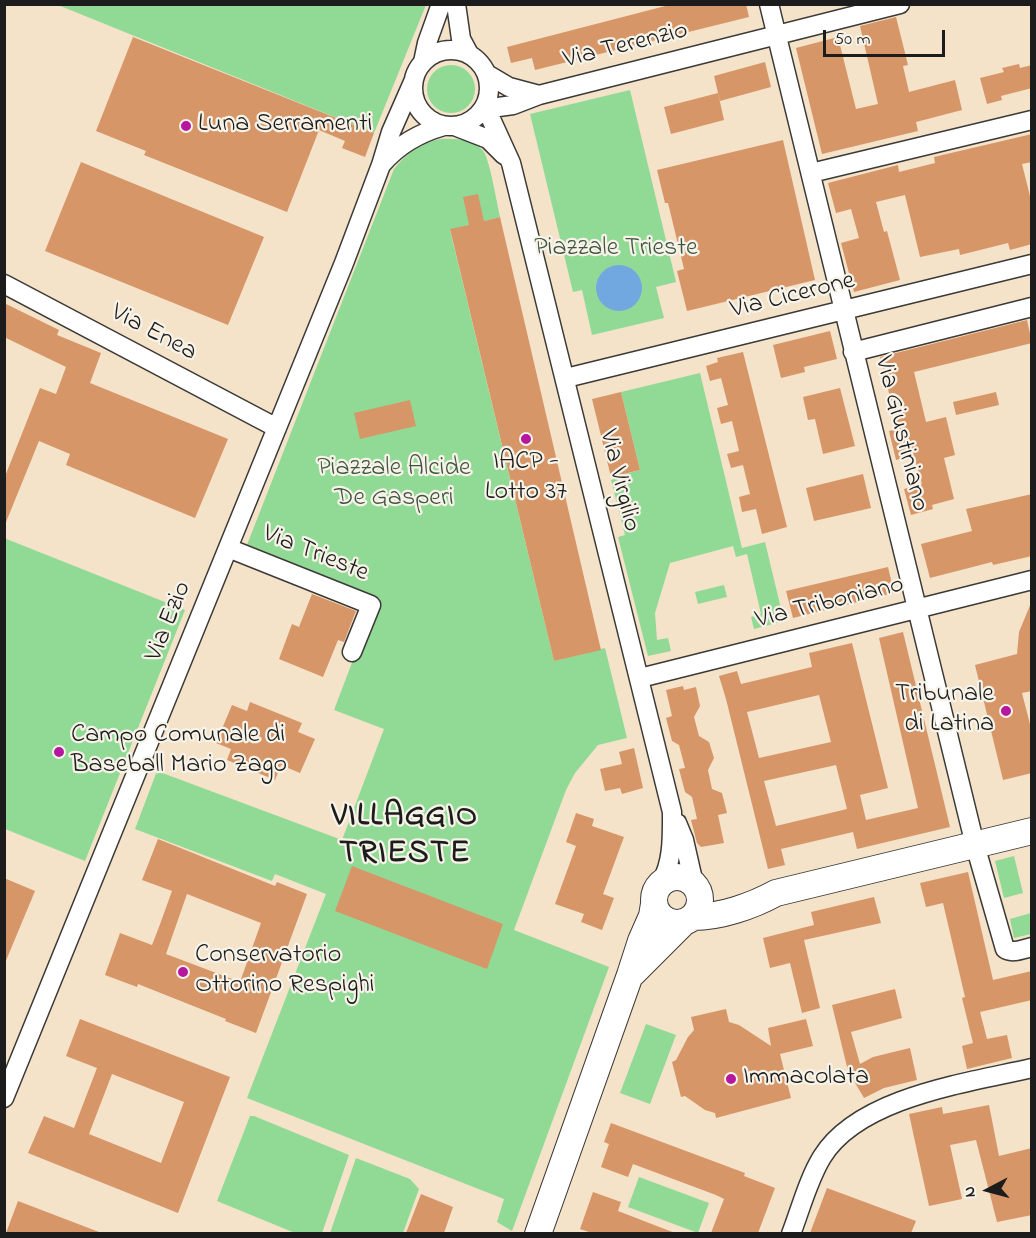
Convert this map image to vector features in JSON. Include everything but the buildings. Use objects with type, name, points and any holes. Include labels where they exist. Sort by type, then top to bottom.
[{"type":"main road","points":[[538,1233],[640,941],[652,916],[657,893],[667,879],[682,877],[719,895],[731,897],[776,893],[1032,831]]},
{"type":"main road","points":[[630,975],[698,911],[700,897],[694,884]]},
{"type":"main road","points":[[657,893],[661,917],[667,922],[708,917],[758,903],[776,893]]},
{"type":"street","points":[[423,62],[427,43],[441,4]]},
{"type":"street","points":[[451,126],[467,123],[477,117],[484,109],[489,92],[487,74],[480,63],[469,54],[461,39],[456,4]]},
{"type":"street","name":"Via Giustiniano","points":[[769,4],[975,845],[1005,949],[1013,951],[1032,947]]},
{"type":"street","name":"Via Terenzio","points":[[484,109],[513,105],[539,95],[777,36],[860,9],[900,4]]},
{"type":"street","points":[[469,54],[450,50],[440,51],[423,62],[416,71],[413,82],[413,94],[417,106],[423,116],[433,123],[451,126],[488,139],[512,163]]},
{"type":"street","name":"Via Terenzio","points":[[487,74],[509,87],[539,95]]},
{"type":"street","name":"Via Ezio","points":[[4,1098],[277,428],[381,165],[389,138],[413,82]]},
{"type":"street","name":"Via Virgilio","points":[[513,105],[508,119],[512,163],[672,812]]},
{"type":"street","name":"Via Virgilio","points":[[484,109],[512,163]]},
{"type":"street","points":[[811,173],[1032,120]]},
{"type":"street","name":"Via Ezio","points":[[381,165],[411,138],[430,130],[451,126]]},
{"type":"street","name":"Via Cicerone","points":[[566,378],[1032,264]]},
{"type":"street","name":"Via Enea","points":[[4,284],[277,428]]},
{"type":"street","points":[[853,352],[1032,307]]},
{"type":"street","name":"Via Trieste","points":[[228,548],[371,605],[352,652]]},
{"type":"street","name":"Via Triboniano","points":[[640,678],[1032,580]]},
{"type":"street","points":[[672,812],[684,840],[694,884]]},
{"type":"street","points":[[657,893],[671,854],[672,812]]},
{"type":"street","points":[[791,1233],[823,1156],[836,1139],[852,1125],[873,1112],[913,1096],[1032,1068]]},
{"type":"green space","points":[[58,5],[426,5],[374,133]]},
{"type":"green space","points":[[451,65],[468,72],[475,89],[468,106],[451,113],[434,106],[427,89],[434,72]]},
{"type":"green space","name":"Piazzale Trieste","points":[[630,90],[676,282],[656,287],[664,318],[592,335],[582,290],[573,292],[530,114]]},
{"type":"green space","name":"Piazzale Alcide De Gasperi","points":[[440,139],[464,140],[476,144],[484,152],[493,183],[500,217],[450,230],[554,661],[605,648],[627,738],[598,745],[575,773],[566,790],[514,930],[609,967],[512,1231],[497,1222],[504,1199],[247,1098],[326,894],[275,874],[272,881],[135,829],[157,771],[342,840],[384,729],[334,710],[375,602],[245,550],[394,169],[414,150]]},
{"type":"green space","points":[[700,373],[742,548],[765,542],[784,621],[754,629],[751,617],[761,614],[747,554],[736,557],[733,546],[670,563],[655,613],[657,640],[668,638],[671,651],[648,656],[618,537],[625,535],[611,480],[640,470],[621,392]]},
{"type":"green space","name":"Campo Comunale di Baseball Mario Zago","points":[[4,538],[185,610],[85,861],[5,829]]},
{"type":"green space","points":[[724,585],[727,597],[698,604],[695,592]]},
{"type":"green space","points":[[1014,856],[1023,893],[1004,898],[995,861]]},
{"type":"green space","points":[[1031,913],[1031,934],[1014,938],[1010,919]]},
{"type":"green space","points":[[646,1024],[676,1035],[650,1104],[620,1093]]},
{"type":"green space","points":[[250,1116],[349,1155],[322,1233],[295,1233],[217,1201]]},
{"type":"green space","points":[[356,1158],[410,1179],[419,1189],[403,1233],[330,1233]]},
{"type":"green space","points":[[639,1177],[709,1203],[698,1233],[628,1207]]},
{"type":"water","points":[[619,265],[635,272],[642,288],[635,304],[619,311],[603,304],[596,288],[603,272]]},
{"type":"place","name":"Luna Serramenti","points":[[186,126]]},
{"type":"place","name":"IACP - Lotto 37","points":[[526,439]]},
{"type":"place","name":"Tribunale di Latina","points":[[1006,711]]},
{"type":"place","name":"Campo Comunale di Baseball Mario Zago","points":[[59,752]]},
{"type":"place","name":"Conservatorio Ottorino Respighi","points":[[183,972]]},
{"type":"place","name":"Immacolata","points":[[731,1079]]},
{"type":"district","name":"VILLAGGIO TRIESTE","points":[[405,838]]}]
